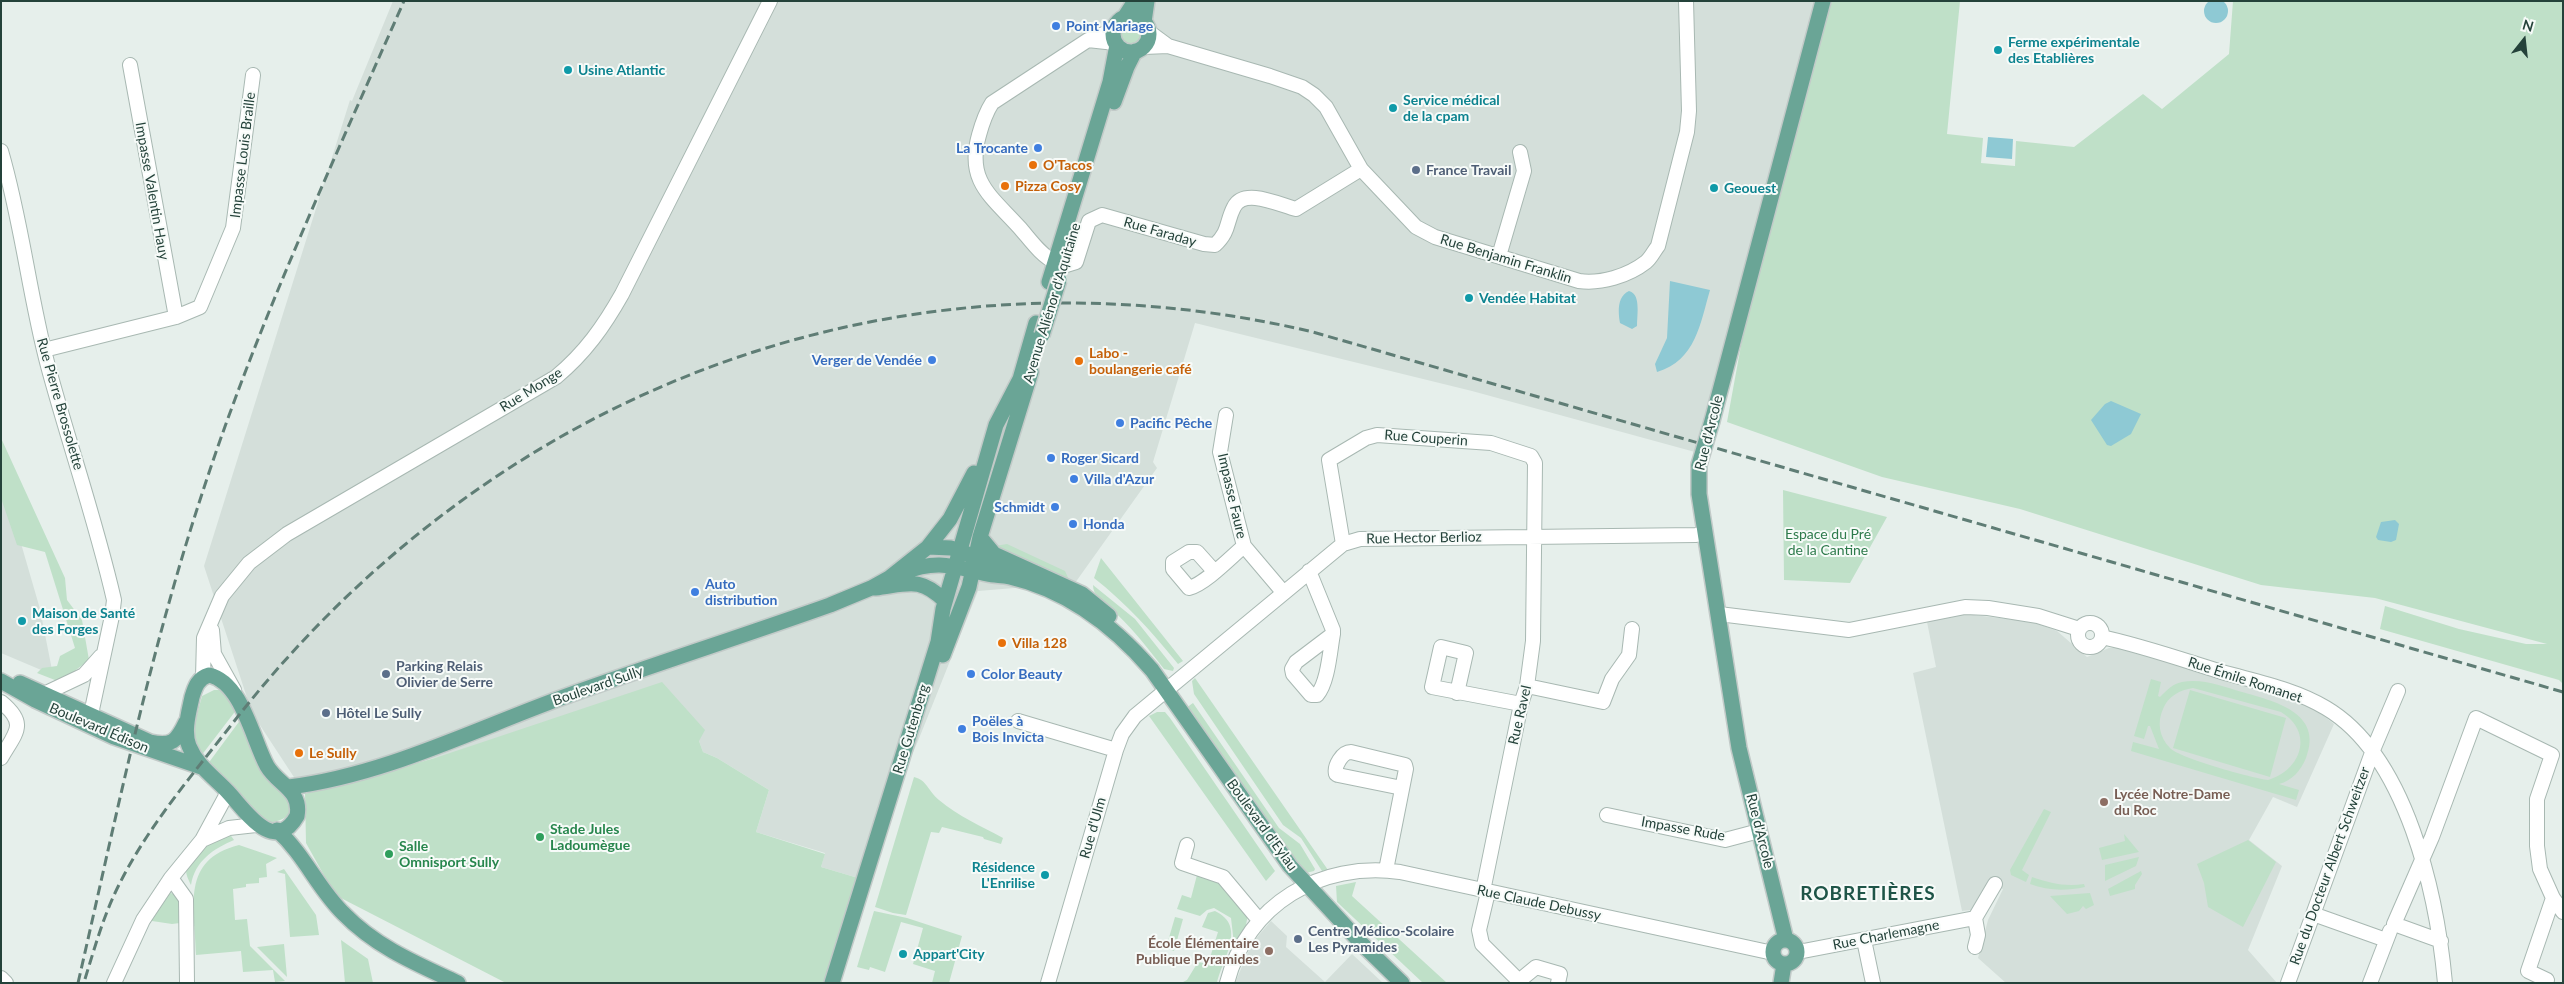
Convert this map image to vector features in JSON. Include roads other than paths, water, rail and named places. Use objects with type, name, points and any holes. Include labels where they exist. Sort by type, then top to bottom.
[{"type":"main road","points":[[1134,1],[1115,39],[1125,51],[1139,49],[1147,27],[1147,1]]},
{"type":"main road","name":"Rue d'Arcole","points":[[1786,940],[1739,748],[1697,479],[1699,465],[1822,1]]},
{"type":"main road","points":[[1124,18],[1135,17],[1147,27]]},
{"type":"main road","name":"Avenue Aliénor d'Aquitaine","points":[[1057,272],[1110,82],[1115,39]]},
{"type":"main road","name":"Avenue Aliénor d'Aquitaine","points":[[966,561],[980,537],[1039,329],[1112,108],[1127,66],[1139,49]]},
{"type":"main road","name":"Avenue Aliénor d'Aquitaine","points":[[966,561],[996,425],[1020,379],[1039,329]]},
{"type":"main road","name":"Avenue Aliénor d'Aquitaine","points":[[966,561],[992,471],[1010,399]]},
{"type":"main road","name":"Avenue Aliénor d'Aquitaine","points":[[928,547],[956,508],[974,474],[988,433],[996,425]]},
{"type":"main road","name":"Boulevard d'Eylau","points":[[980,537],[994,554],[1027,570],[1048,577],[1089,599],[1104,610],[1126,633],[1138,654],[1286,860],[1307,886],[1360,943],[1402,983]]},
{"type":"main road","points":[[928,547],[940,546],[966,561]]},
{"type":"main road","name":"Boulevard Sully","points":[[889,578],[928,547]]},
{"type":"main road","name":"Boulevard d'Eylau","points":[[966,561],[1027,570]]},
{"type":"main road","name":"Boulevard d'Eylau","points":[[966,561],[1054,592],[1101,621],[1138,654]]},
{"type":"main road","name":"Boulevard Sully","points":[[289,788],[325,783],[380,766],[569,695],[699,651],[871,588],[889,578],[921,566],[966,561]]},
{"type":"main road","name":"Rue Gutenberg","points":[[832,983],[938,642],[945,601],[966,561]]},
{"type":"main road","name":"Rue Gutenberg","points":[[842,983],[952,630],[953,605],[966,561]]},
{"type":"main road","name":"Boulevard Sully","points":[[871,588],[919,583],[935,591],[945,601]]},
{"type":"main road","name":"Boulevard Édison","points":[[1,674],[150,742],[164,745],[176,740],[186,722]]},
{"type":"main road","points":[[301,854],[296,797],[268,768],[246,714],[237,698],[219,678],[209,675],[203,677],[195,686],[186,722],[189,746],[200,767],[228,792],[256,825],[264,829],[277,830],[301,854],[339,909],[362,930],[394,953],[458,983]]},
{"type":"main road","name":"Boulevard Édison","points":[[1,681],[35,700],[106,733],[200,767]]},
{"type":"main road","name":"Boulevard Sully","points":[[277,830],[287,828],[325,783]]},
{"type":"main road","points":[[1786,940],[1796,945],[1798,952],[1795,960],[1784,964],[1775,959],[1773,953],[1776,943],[1786,940]]},
{"type":"main road","points":[[1781,983],[1784,964]]},
{"type":"street","name":"Rue Monge","points":[[203,677],[204,638],[212,623],[215,611],[229,586],[250,563],[271,545],[556,377],[573,363],[599,333],[622,294],[770,1]]},
{"type":"street","name":"Rue Benjamin Franklin","points":[[1139,49],[1168,46],[1302,88],[1326,107],[1361,169],[1416,227],[1435,237],[1579,281],[1593,283],[1607,281],[1646,262],[1658,246],[1687,132],[1689,111],[1686,1]]},
{"type":"street","name":"Rue Benjamin Franklin","points":[[1147,27],[1168,46]]},
{"type":"street","points":[[1057,272],[1035,244],[982,187],[976,173],[974,159],[985,114],[992,103],[1088,40],[1115,39]]},
{"type":"street","name":"Impasse Valentin Hauy","points":[[130,65],[176,317]]},
{"type":"street","name":"Impasse Louis Braille","points":[[44,350],[176,317],[200,307],[233,228],[253,75]]},
{"type":"street","name":"Rue Pierre Brossolette","points":[[1,151],[6,188],[44,350],[114,600],[91,714]]},
{"type":"street","points":[[1498,256],[1524,171],[1520,152]]},
{"type":"street","name":"Rue Faraday","points":[[1057,272],[1076,262],[1089,221],[1102,215],[1204,244],[1215,245],[1225,236],[1234,206],[1246,198],[1261,199],[1296,209],[1361,169]]},
{"type":"street","name":"Impasse Faure","points":[[1226,415],[1220,452],[1244,546],[1283,592]]},
{"type":"street","name":"Rue Couperin","points":[[1343,544],[1329,460],[1366,438],[1376,435],[1491,443],[1531,456],[1535,463],[1534,536]]},
{"type":"street","name":"Rue Hector Berlioz","points":[[1166,691],[1343,544],[1360,539],[1696,535],[1705,533]]},
{"type":"street","name":"Rue Ravel","points":[[1520,982],[1482,944],[1479,930],[1521,704],[1527,686],[1533,641],[1534,536]]},
{"type":"street","points":[[1214,571],[1244,546]]},
{"type":"street","points":[[1309,571],[1331,622],[1333,634]]},
{"type":"street","name":"Rue Émile Romanet","points":[[1719,614],[1849,630],[1965,608],[1988,608],[2038,616],[2079,629],[2079,641],[2085,646],[2096,646],[2102,638],[2289,691],[2326,708],[2373,750],[2402,801],[2421,858],[2441,941],[2445,983]]},
{"type":"street","name":"Rue Monge","points":[[212,623],[214,654],[237,698]]},
{"type":"street","points":[[1527,686],[1603,702],[1612,679],[1629,654],[1632,629]]},
{"type":"street","name":"Rue Pierre Brossolette","points":[[46,693],[84,675],[102,655]]},
{"type":"street","name":"Rue d'Ulm","points":[[1048,983],[1122,734],[1132,720],[1166,691]]},
{"type":"street","name":"Rue du Docteur Albert Schweitzer","points":[[2288,983],[2373,750],[2398,691]]},
{"type":"street","points":[[1457,693],[1521,704]]},
{"type":"street","points":[[1,702],[14,713],[18,721],[14,734],[1,758]]},
{"type":"street","points":[[91,714],[106,733]]},
{"type":"street","points":[[2370,983],[2386,940],[2432,836],[2476,718],[2552,755],[2538,799],[2536,846],[2540,869],[2553,898],[2563,912]]},
{"type":"street","points":[[1018,720],[1116,750]]},
{"type":"street","points":[[1386,870],[1406,769],[1401,762],[1347,752],[1336,768],[1336,774],[1338,775],[1402,788]]},
{"type":"street","points":[[114,983],[143,920],[171,878],[202,840],[228,792]]},
{"type":"street","name":"Impasse Rude","points":[[1607,815],[1725,840],[1759,830]]},
{"type":"street","points":[[202,840],[230,828],[256,825]]},
{"type":"street","points":[[1187,845],[1182,863],[1223,877],[1259,920]]},
{"type":"street","name":"Rue Claude Debussy","points":[[1226,983],[1238,950],[1259,920],[1290,894],[1335,875],[1356,871],[1386,870],[1773,953]]},
{"type":"street","points":[[171,878],[186,899],[187,983]]},
{"type":"street","points":[[1975,947],[1978,935],[1975,918],[1994,884]]},
{"type":"street","points":[[2545,983],[2546,980],[2528,971],[2553,898]]},
{"type":"street","points":[[2313,914],[2386,940]]},
{"type":"street","name":"Rue Charlemagne","points":[[1798,952],[1975,918]]},
{"type":"street","points":[[2394,924],[2441,941]]},
{"type":"street","points":[[1864,940],[1873,983]]},
{"type":"street","points":[[1520,982],[1536,967],[1560,974],[1558,983]]},
{"type":"street","points":[[1,978],[6,983]]},
{"type":"water","points":[[2216,-1],[2224,3],[2228,11],[2224,19],[2216,23],[2208,19],[2204,11],[2208,3]]},
{"type":"water","points":[[1988,137],[2013,139],[2012,159],[1986,157]]},
{"type":"water","points":[[1670,281],[1710,290],[1699,328],[1688,350],[1680,359],[1657,372],[1655,364],[1667,338]]},
{"type":"water","points":[[1629,291],[1635,296],[1638,305],[1637,326],[1632,329],[1620,323],[1619,314],[1620,301],[1625,293]]},
{"type":"water","points":[[2111,401],[2141,414],[2131,434],[2111,446],[2107,445],[2091,420],[2105,404]]},
{"type":"water","points":[[2395,520],[2399,524],[2396,540],[2391,542],[2378,540],[2376,537],[2381,522]]},
{"type":"railway","points":[[78,983],[148,681],[199,503],[244,375],[269,312],[404,1]]},
{"type":"railway","points":[[85,979],[98,936],[115,893],[140,848],[184,785],[232,724],[336,607],[452,508],[579,427],[714,366],[857,325],[1005,305],[1158,307],[1313,332],[2563,692]]},
{"type":"place","name":"Point Mariage","points":[[1056,26]]},
{"type":"place","name":"Ferme expérimentale des Etablières","points":[[1998,50]]},
{"type":"place","name":"Usine Atlantic","points":[[568,70]]},
{"type":"place","name":"Service médical de la cpam","points":[[1393,108]]},
{"type":"place","name":"La Trocante","points":[[1038,148]]},
{"type":"place","name":"O'Tacos","points":[[1033,165]]},
{"type":"place","name":"France Travail","points":[[1416,170]]},
{"type":"place","name":"Pizza Cosy","points":[[1005,186]]},
{"type":"place","name":"Geouest","points":[[1714,188]]},
{"type":"place","name":"Vendée Habitat","points":[[1469,298]]},
{"type":"place","name":"Verger de Vendée","points":[[932,360]]},
{"type":"place","name":"Labo - boulangerie café","points":[[1079,361]]},
{"type":"place","name":"Pacific Pêche","points":[[1120,423]]},
{"type":"place","name":"Roger Sicard","points":[[1051,458]]},
{"type":"place","name":"Villa d'Azur","points":[[1074,479]]},
{"type":"place","name":"Schmidt","points":[[1055,507]]},
{"type":"place","name":"Honda","points":[[1073,524]]},
{"type":"place","name":"Auto distribution","points":[[695,592]]},
{"type":"place","name":"Maison de Santé des Forges","points":[[22,621]]},
{"type":"place","name":"Villa 128","points":[[1002,643]]},
{"type":"place","name":"Parking Relais Olivier de Serre","points":[[386,674]]},
{"type":"place","name":"Color Beauty","points":[[971,674]]},
{"type":"place","name":"Hôtel Le Sully","points":[[326,713]]},
{"type":"place","name":"Poëles à Bois Invicta","points":[[962,729]]},
{"type":"place","name":"Le Sully","points":[[299,753]]},
{"type":"place","name":"Lycée Notre-Dame du Roc","points":[[2104,802]]},
{"type":"place","name":"Stade Jules Ladoumègue","points":[[540,837]]},
{"type":"place","name":"Salle Omnisport Sully","points":[[389,854]]},
{"type":"place","name":"Résidence L'Enrilise","points":[[1045,875]]},
{"type":"place","name":"Centre Médico-Scolaire Les Pyramides","points":[[1298,939]]},
{"type":"place","name":"École Élémentaire Publique Pyramides","points":[[1269,951]]},
{"type":"place","name":"Appart'City","points":[[903,954]]},
{"type":"district","name":"ROBRETIÈRES","points":[[1868,894]]},
{"type":"park label","name":"Espace du Pré de la Cantine","points":[[1828,542]]}]
